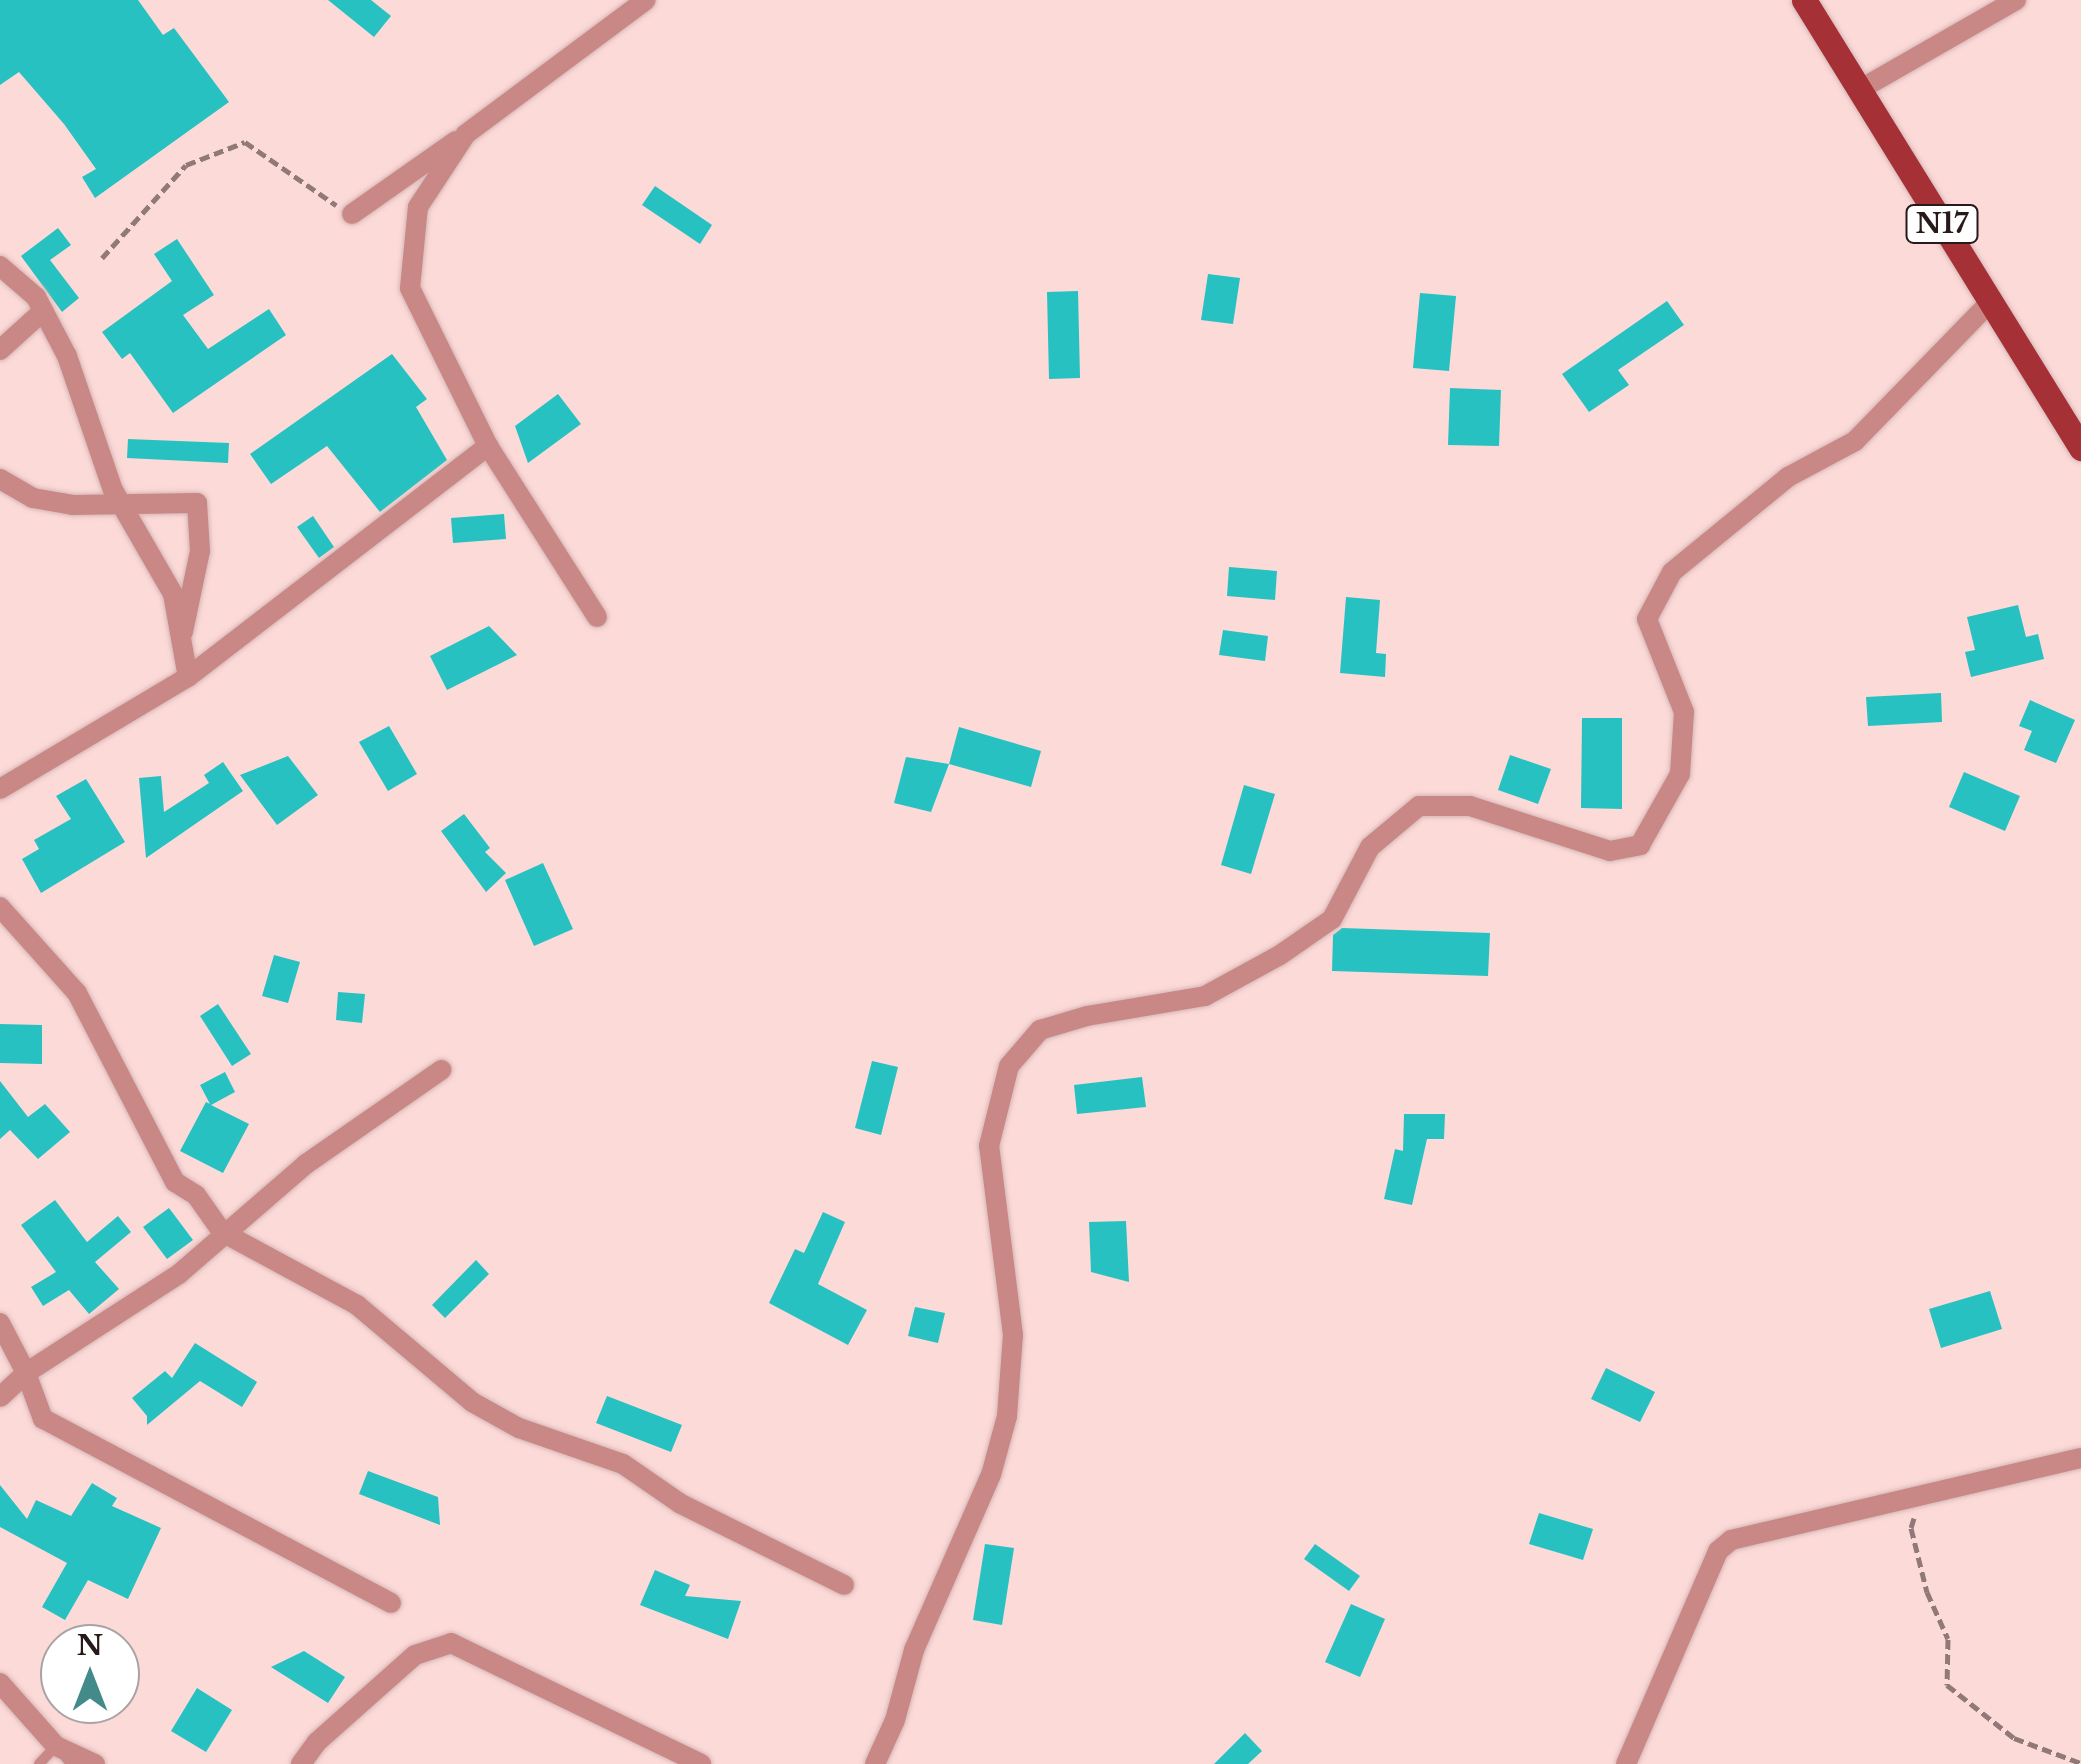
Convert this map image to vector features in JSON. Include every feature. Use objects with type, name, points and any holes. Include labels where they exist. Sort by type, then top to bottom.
[{"type":"main road","name":"N17","points":[[1804,0],[2081,448]]},
{"type":"street","points":[[352,214],[646,0]]},
{"type":"street","points":[[1859,90],[2016,0]]},
{"type":"street","points":[[466,134],[418,206],[410,288],[488,446],[596,617]]},
{"type":"street","points":[[0,266],[36,297],[66,356],[122,504],[173,594],[188,677]]},
{"type":"street","points":[[875,1764],[895,1720],[914,1650],[991,1475],[1007,1416],[1013,1335],[989,1146],[1009,1066],[1040,1030],[1087,1016],[1206,996],[1280,956],[1332,920],[1370,847],[1419,806],[1470,806],[1610,851],[1640,845],[1680,774],[1684,712],[1647,618],[1672,572],[1788,477],[1855,441],[1991,301]]},
{"type":"street","points":[[0,350],[43,311]]},
{"type":"street","points":[[0,789],[188,677],[488,446]]},
{"type":"street","points":[[0,479],[24,493],[72,505],[198,503],[200,551],[181,639]]},
{"type":"street","points":[[0,499],[24,493]]},
{"type":"street","points":[[0,906],[77,993],[175,1182],[196,1196],[222,1232],[357,1305],[472,1402],[519,1428],[622,1464],[681,1504],[844,1586]]},
{"type":"street","points":[[0,1397],[26,1373],[179,1274],[222,1232],[306,1164],[441,1070]]},
{"type":"street","points":[[0,1323],[26,1373],[43,1419],[391,1603]]},
{"type":"street","points":[[1626,1764],[1718,1551],[1748,1534],[2081,1458]]},
{"type":"street","points":[[301,1764],[316,1742],[414,1654],[452,1643],[488,1656],[700,1764]]},
{"type":"street","points":[[0,1682],[56,1746],[95,1764]]},
{"type":"lane","points":[[39,1764],[56,1746],[71,1764]]},
{"type":"path","points":[[102,258],[132,230],[186,165],[244,142],[352,214]]},
{"type":"path","points":[[1923,1492],[1911,1528],[1927,1592],[1948,1638],[1947,1685],[2014,1738],[2081,1763]]},
{"type":"building","points":[[0,0],[138,0],[163,35],[174,28],[229,102],[95,198],[82,177],[96,169],[64,124],[19,72],[0,85]]},
{"type":"building","points":[[328,0],[371,0],[391,16],[374,37]]},
{"type":"building","points":[[655,186],[712,225],[700,244],[642,205]]},
{"type":"building","points":[[58,228],[71,245],[50,260],[79,298],[62,312],[21,256]]},
{"type":"building","points":[[177,239],[214,295],[183,315],[208,349],[269,309],[286,335],[173,413],[130,353],[122,359],[102,332],[172,281],[154,254]]},
{"type":"building","points":[[1208,274],[1240,278],[1233,324],[1201,320]]},
{"type":"building","points":[[1078,291],[1080,378],[1049,379],[1047,292]]},
{"type":"building","points":[[1420,293],[1456,296],[1449,371],[1413,368]]},
{"type":"building","points":[[1667,301],[1684,325],[1618,370],[1629,385],[1589,412],[1562,374]]},
{"type":"building","points":[[392,354],[427,399],[416,407],[447,460],[380,512],[327,446],[271,484],[250,454]]},
{"type":"building","points":[[1450,388],[1501,390],[1499,446],[1448,445]]},
{"type":"building","points":[[558,394],[581,424],[528,463],[515,426]]},
{"type":"building","points":[[128,439],[229,443],[228,463],[127,458]]},
{"type":"building","points":[[504,514],[506,539],[453,543],[451,518]]},
{"type":"building","points":[[313,516],[334,547],[319,558],[297,527]]},
{"type":"building","points":[[1229,567],[1277,571],[1275,600],[1227,596]]},
{"type":"building","points":[[1346,597],[1380,600],[1376,653],[1386,654],[1385,677],[1340,673]]},
{"type":"building","points":[[2018,605],[2026,637],[2038,634],[2044,659],[1971,677],[1965,652],[1975,650],[1967,617]]},
{"type":"building","points":[[489,626],[517,655],[447,690],[430,656]]},
{"type":"building","points":[[1223,630],[1268,636],[1265,661],[1219,655]]},
{"type":"building","points":[[1941,693],[1942,722],[1868,726],[1866,697]]},
{"type":"building","points":[[2030,700],[2075,720],[2056,763],[2024,750],[2032,731],[2019,726]]},
{"type":"building","points":[[1582,718],[1622,718],[1622,809],[1581,808]]},
{"type":"building","points":[[389,726],[417,774],[388,791],[359,742]]},
{"type":"building","points":[[959,727],[1041,751],[1031,787],[949,764]]},
{"type":"building","points":[[1510,755],[1551,769],[1538,804],[1498,790]]},
{"type":"building","points":[[288,756],[318,795],[277,825],[240,775]]},
{"type":"building","points":[[906,757],[949,764],[931,812],[894,803]]},
{"type":"building","points":[[223,762],[243,791],[146,858],[139,778],[161,776],[164,812],[209,783],[204,775]]},
{"type":"building","points":[[1964,772],[2020,796],[2005,831],[1949,807]]},
{"type":"building","points":[[86,779],[125,842],[41,893],[22,859],[39,849],[34,840],[71,819],[56,796]]},
{"type":"building","points":[[1244,785],[1275,794],[1251,874],[1221,865]]},
{"type":"building","points":[[464,814],[490,848],[485,852],[506,873],[486,892],[441,831]]},
{"type":"building","points":[[543,863],[573,929],[534,946],[505,880]]},
{"type":"building","points":[[1342,928],[1490,933],[1488,976],[1332,971],[1333,935]]},
{"type":"building","points":[[274,955],[300,962],[288,1003],[262,996]]},
{"type":"building","points":[[338,992],[365,994],[362,1023],[336,1020]]},
{"type":"building","points":[[218,1004],[251,1054],[232,1066],[200,1016]]},
{"type":"building","points":[[0,1024],[42,1025],[42,1064],[0,1063]]},
{"type":"building","points":[[872,1061],[898,1067],[881,1135],[855,1128]]},
{"type":"building","points":[[225,1072],[235,1092],[211,1105],[249,1124],[223,1173],[180,1151],[206,1102],[210,1104],[200,1085]]},
{"type":"building","points":[[1142,1077],[1146,1107],[1077,1114],[1074,1085]]},
{"type":"building","points":[[0,1081],[28,1117],[45,1104],[70,1132],[38,1159],[10,1130],[0,1139]]},
{"type":"building","points":[[1404,1114],[1445,1114],[1444,1139],[1427,1139],[1412,1205],[1384,1199],[1395,1149],[1403,1151]]},
{"type":"building","points":[[55,1200],[87,1242],[118,1216],[131,1232],[95,1262],[119,1289],[89,1314],[69,1290],[43,1306],[31,1287],[56,1272],[21,1225]]},
{"type":"building","points":[[169,1208],[193,1240],[167,1259],[143,1227]]},
{"type":"building","points":[[823,1212],[845,1222],[818,1284],[867,1310],[848,1345],[769,1303],[795,1249],[804,1253]]},
{"type":"building","points":[[1126,1221],[1129,1282],[1091,1272],[1089,1222]]},
{"type":"building","points":[[476,1260],[489,1274],[445,1318],[432,1305]]},
{"type":"building","points":[[1990,1291],[2002,1329],[1941,1348],[1929,1309]]},
{"type":"building","points":[[915,1307],[945,1313],[938,1343],[908,1336]]},
{"type":"building","points":[[195,1343],[257,1382],[242,1407],[200,1381],[147,1425],[147,1416],[132,1398],[165,1371],[172,1378]]},
{"type":"building","points":[[1606,1368],[1655,1392],[1640,1422],[1591,1399]]},
{"type":"building","points":[[607,1396],[682,1425],[671,1452],[596,1423]]},
{"type":"building","points":[[368,1471],[438,1497],[440,1525],[359,1494]]},
{"type":"building","points":[[92,1483],[117,1498],[112,1506],[161,1528],[128,1599],[88,1580],[65,1620],[42,1607],[67,1563],[0,1527],[0,1485],[27,1519],[36,1500],[71,1516]]},
{"type":"building","points":[[1539,1513],[1593,1529],[1583,1560],[1529,1544]]},
{"type":"building","points":[[985,1544],[1014,1548],[1002,1625],[973,1620]]},
{"type":"building","points":[[1315,1544],[1360,1576],[1349,1591],[1304,1559]]},
{"type":"building","points":[[655,1570],[690,1585],[685,1596],[741,1601],[728,1639],[640,1605]]},
{"type":"building","points":[[1351,1604],[1385,1619],[1360,1677],[1325,1662]]},
{"type":"building","points":[[304,1651],[345,1677],[328,1703],[271,1667]]},
{"type":"building","points":[[197,1688],[232,1710],[206,1752],[171,1731]]},
{"type":"building","points":[[1245,1733],[1262,1751],[1248,1764],[1214,1764]]}]
